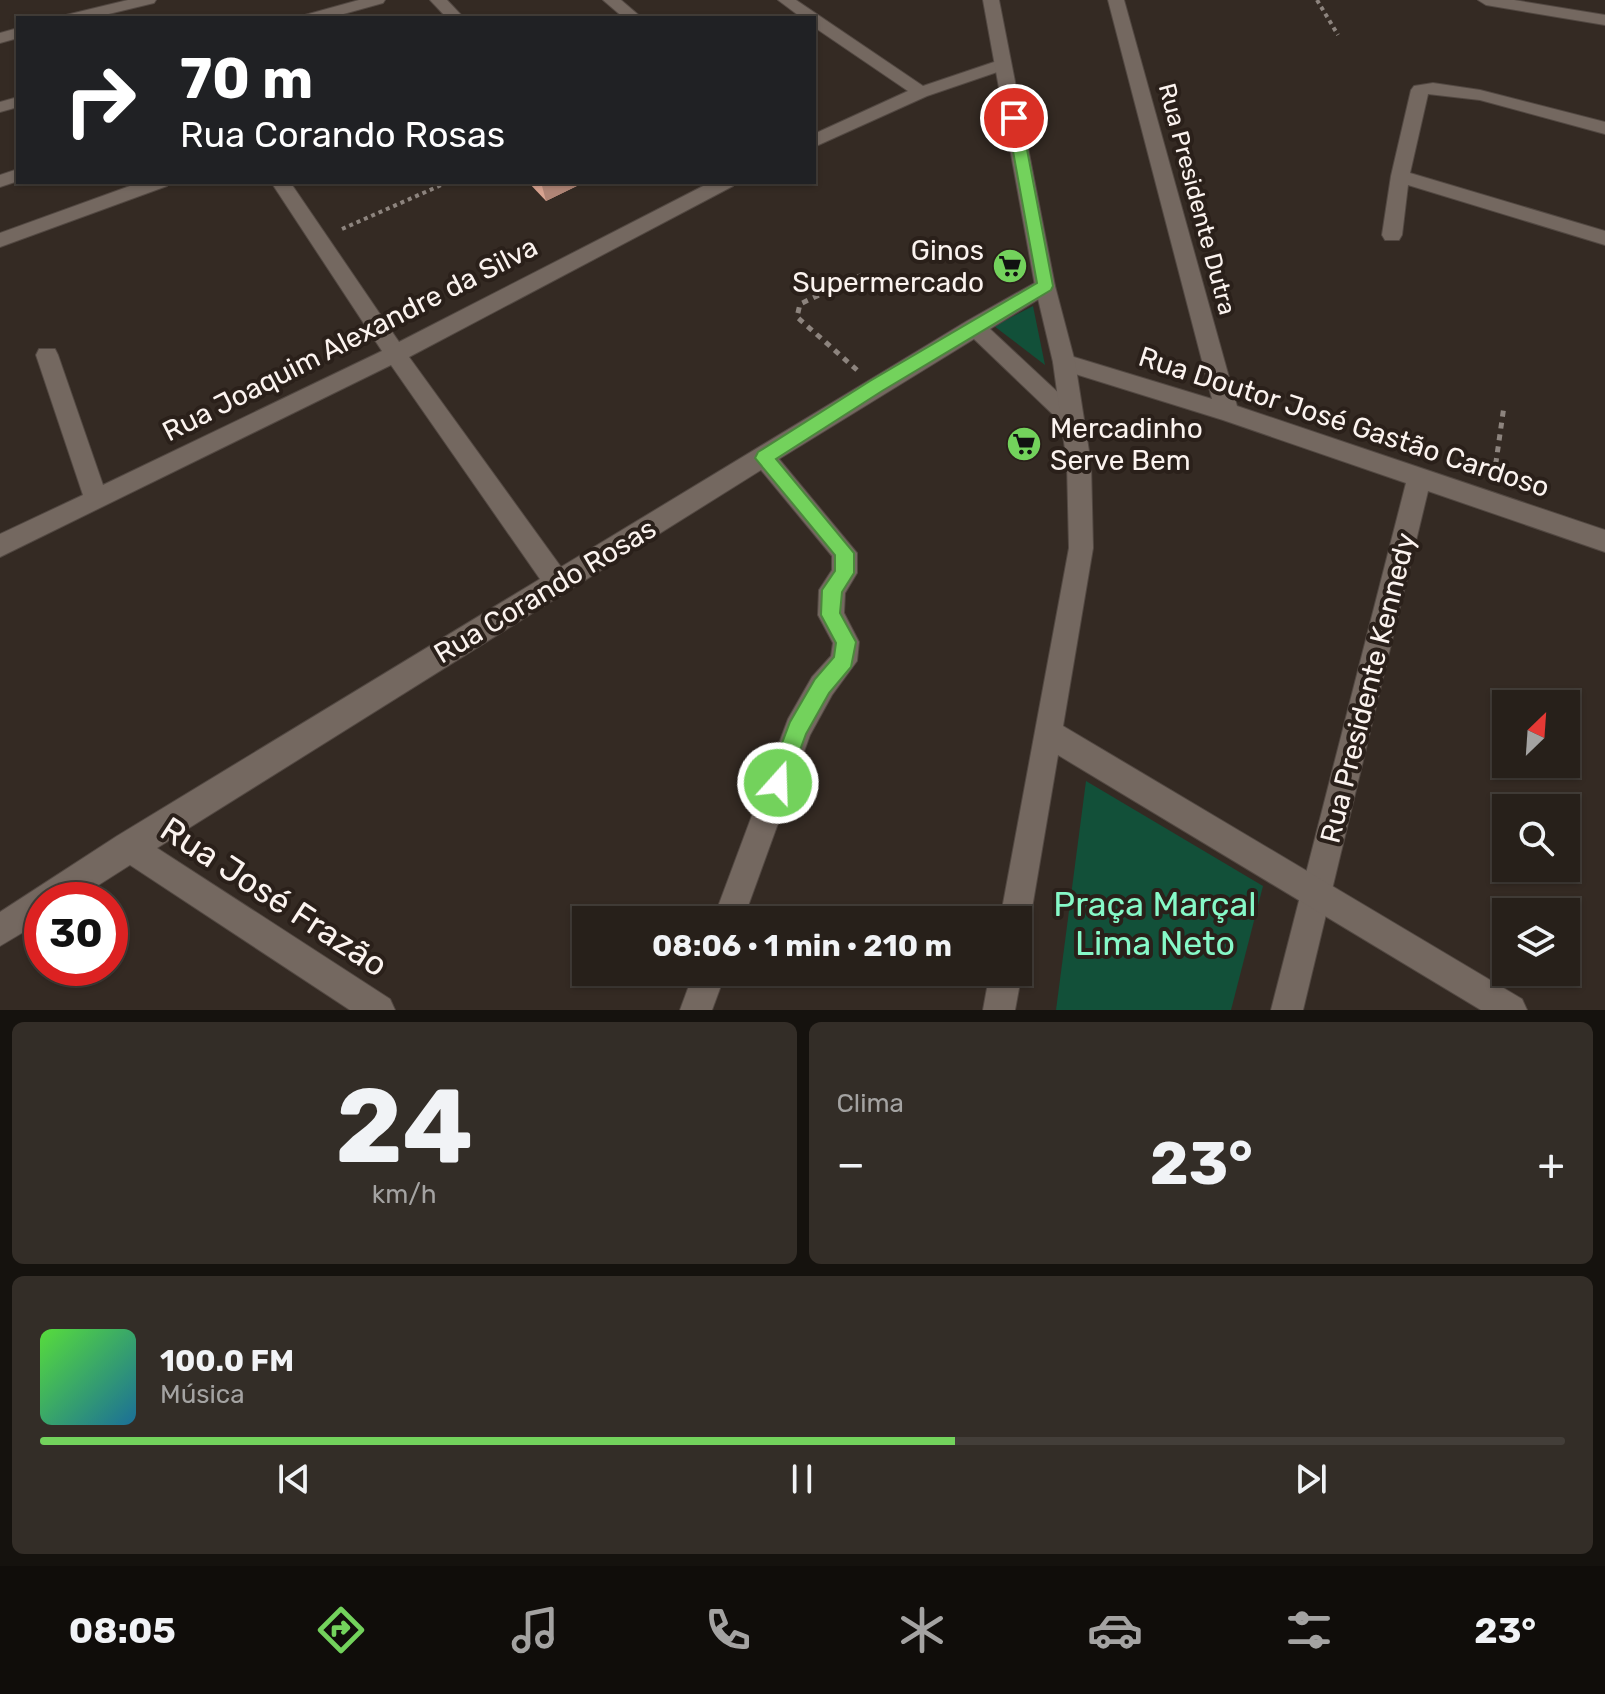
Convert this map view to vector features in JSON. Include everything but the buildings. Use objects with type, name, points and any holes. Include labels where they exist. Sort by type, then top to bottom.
[{"type":"street","points":[[80,16],[148,0]]},
{"type":"street","points":[[318,16],[377,0]]},
{"type":"street","points":[[438,0],[454,16]]},
{"type":"street","points":[[611,0],[631,16]]},
{"type":"street","points":[[786,0],[809,16]]},
{"type":"street","points":[[991,0],[1045,286],[1064,362],[1079,464],[1081,548],[1017,906]]},
{"type":"street","name":"Rua Presidente Dutra","points":[[1116,0],[1227,412]]},
{"type":"street","points":[[1486,0],[1605,20]]},
{"type":"street","points":[[816,21],[921,92]]},
{"type":"street","points":[[816,140],[921,92],[1003,64]]},
{"type":"street","points":[[1392,235],[1400,176],[1417,100],[1420,90],[1429,85],[1605,128]]},
{"type":"street","points":[[1400,176],[1605,238]]},
{"type":"street","points":[[0,240],[154,184]]},
{"type":"street","points":[[281,184],[395,354],[557,582]]},
{"type":"street","name":"Rua Joaquim Alexandre da Silva","points":[[0,546],[395,354],[722,184]]},
{"type":"street","name":"Rua Corando Rosas","points":[[75,882],[876,386],[1045,286]]},
{"type":"street","points":[[974,327],[1072,419]]},
{"type":"street","points":[[47,355],[96,499]]},
{"type":"street","name":"Rua Doutor José Gastão Cardoso","points":[[1064,362],[1227,412],[1605,541]]},
{"type":"street","points":[[733,906],[798,729],[822,686],[844,661],[846,642],[831,615],[832,590],[844,573],[845,553],[764,458]]},
{"type":"street","name":"Rua Presidente Kennedy","points":[[1287,1010],[1318,897],[1419,479]]},
{"type":"street","points":[[1047,732],[1511,1010]]},
{"type":"street","name":"Rua José Frazão","points":[[128,847],[379,1010]]},
{"type":"street","name":"Rua Corando Rosas","points":[[0,930],[24,915]]},
{"type":"street","points":[[696,1010],[705,986]]},
{"type":"street","points":[[999,1010],[1003,986]]},
{"type":"path","points":[[1317,0],[1338,35]]},
{"type":"path","points":[[320,240],[444,184]]},
{"type":"path","points":[[862,275],[800,304],[797,317],[876,386]]},
{"type":"path","points":[[1490,501],[1504,406]]},
{"type":"green space","points":[[1033,306],[1045,365],[994,326]]},
{"type":"green space","name":"Praça Marçal Lima Neto","points":[[1086,781],[1263,886],[1231,1010],[1056,1010]]},
{"type":"place","name":"Ginos Supermercado","points":[[1010,266]]},
{"type":"place","name":"Mercadinho Serve Bem","points":[[1024,444]]},
{"type":"route","points":[[778,783],[798,729],[822,686],[844,661],[846,642],[831,615],[832,590],[844,573],[845,553],[764,458],[876,386],[1045,286],[1014,118]]}]
